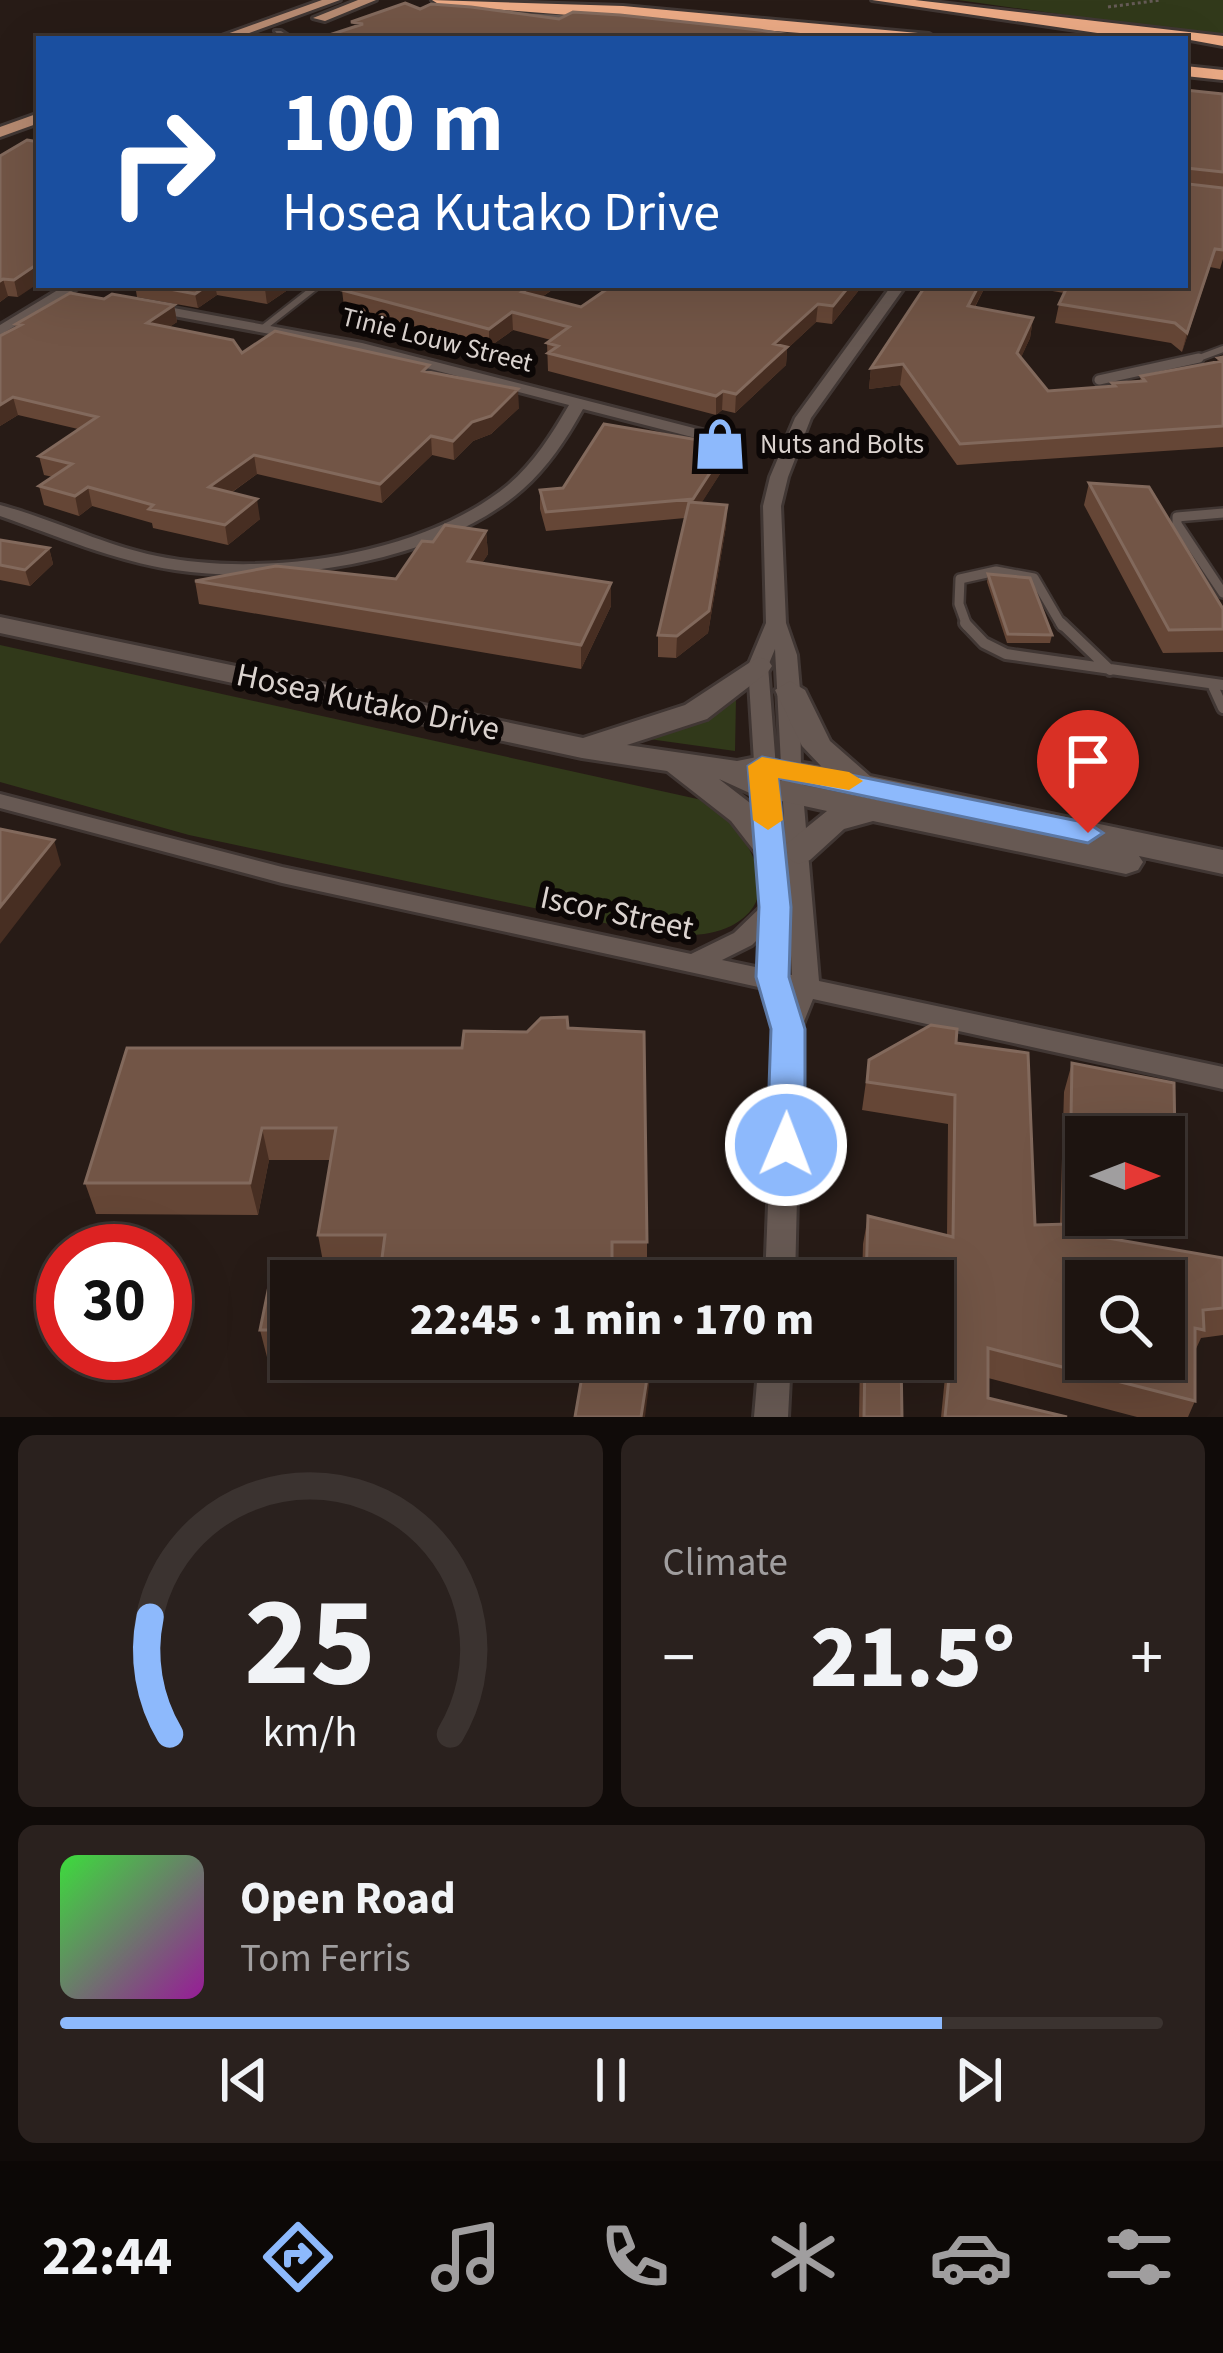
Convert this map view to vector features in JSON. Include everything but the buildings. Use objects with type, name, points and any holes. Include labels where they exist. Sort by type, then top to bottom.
[{"type":"highway","points":[[440,0],[896,36]]},
{"type":"highway","points":[[880,0],[1152,36]]},
{"type":"highway","points":[[936,0],[1176,36]]},
{"type":"highway","points":[[822,10],[1009,36]]},
{"type":"highway","points":[[1188,38],[1223,43]]},
{"type":"highway","points":[[1188,40],[1223,43]]},
{"type":"highway","points":[[1188,60],[1223,65]]},
{"type":"highway","points":[[1188,70],[1223,75]]},
{"type":"main road","points":[[229,36],[334,0]]},
{"type":"main road","points":[[283,36],[370,0]]},
{"type":"main road","points":[[0,114],[36,102]]},
{"type":"main road","points":[[0,132],[36,119]]},
{"type":"main road","name":"Hosea Kutako Drive","points":[[0,625],[582,748],[770,777],[1223,862]]},
{"type":"main road","points":[[582,748],[696,712],[758,666]]},
{"type":"main road","points":[[672,764],[720,792],[784,850],[832,820],[868,796],[817,746],[790,690]]},
{"type":"main road","name":"Hosea Kutako Drive","points":[[868,796],[1223,882]]},
{"type":"street","points":[[770,777],[790,690],[787,655],[776,623],[772,506],[779,477],[803,418],[897,288]]},
{"type":"street","points":[[0,331],[74,291]]},
{"type":"street","name":"Tinie Louw Street","points":[[125,304],[362,347],[723,440]]},
{"type":"street","points":[[0,510],[138,558],[176,566],[264,572],[317,567],[447,525],[502,497],[538,466],[578,403]]},
{"type":"street","points":[[776,623],[758,666],[770,777],[806,985],[788,1029]]},
{"type":"street","name":"Iscor Street","points":[[0,801],[282,874],[1223,1078]]},
{"type":"street","points":[[780,1260],[788,1029],[772,977],[784,850]]},
{"type":"street","points":[[694,964],[743,939],[775,907]]},
{"type":"street","points":[[771,1417],[774,1380]]},
{"type":"lane","points":[[533,16],[621,21]]},
{"type":"lane","points":[[262,328],[315,288]]},
{"type":"lane","points":[[1099,380],[1180,365],[1223,349]]},
{"type":"lane","points":[[1223,514],[1188,513],[1178,517],[1177,524],[1223,592]]},
{"type":"lane","points":[[1110,670],[1078,646],[1034,578],[996,572],[960,579],[956,595],[962,618],[981,646],[1006,654],[1110,670],[1218,686],[1223,708]]},
{"type":"path","points":[[1097,8],[1161,0]]},
{"type":"green space","points":[[958,0],[1223,0],[1223,37]]},
{"type":"green space","points":[[0,645],[702,800],[745,843],[755,861],[758,897],[749,913],[718,931],[693,935],[654,932],[189,835],[0,782]]},
{"type":"green space","points":[[736,698],[735,751],[649,739],[703,722]]},
{"type":"slow traffic","points":[[768,820],[762,766],[849,781]]},
{"type":"place","name":"Nuts and Bolts","points":[[720,444]]},
{"type":"route","points":[[786,1145],[788,1029],[772,977],[775,907],[762,766],[1088,833]]}]
